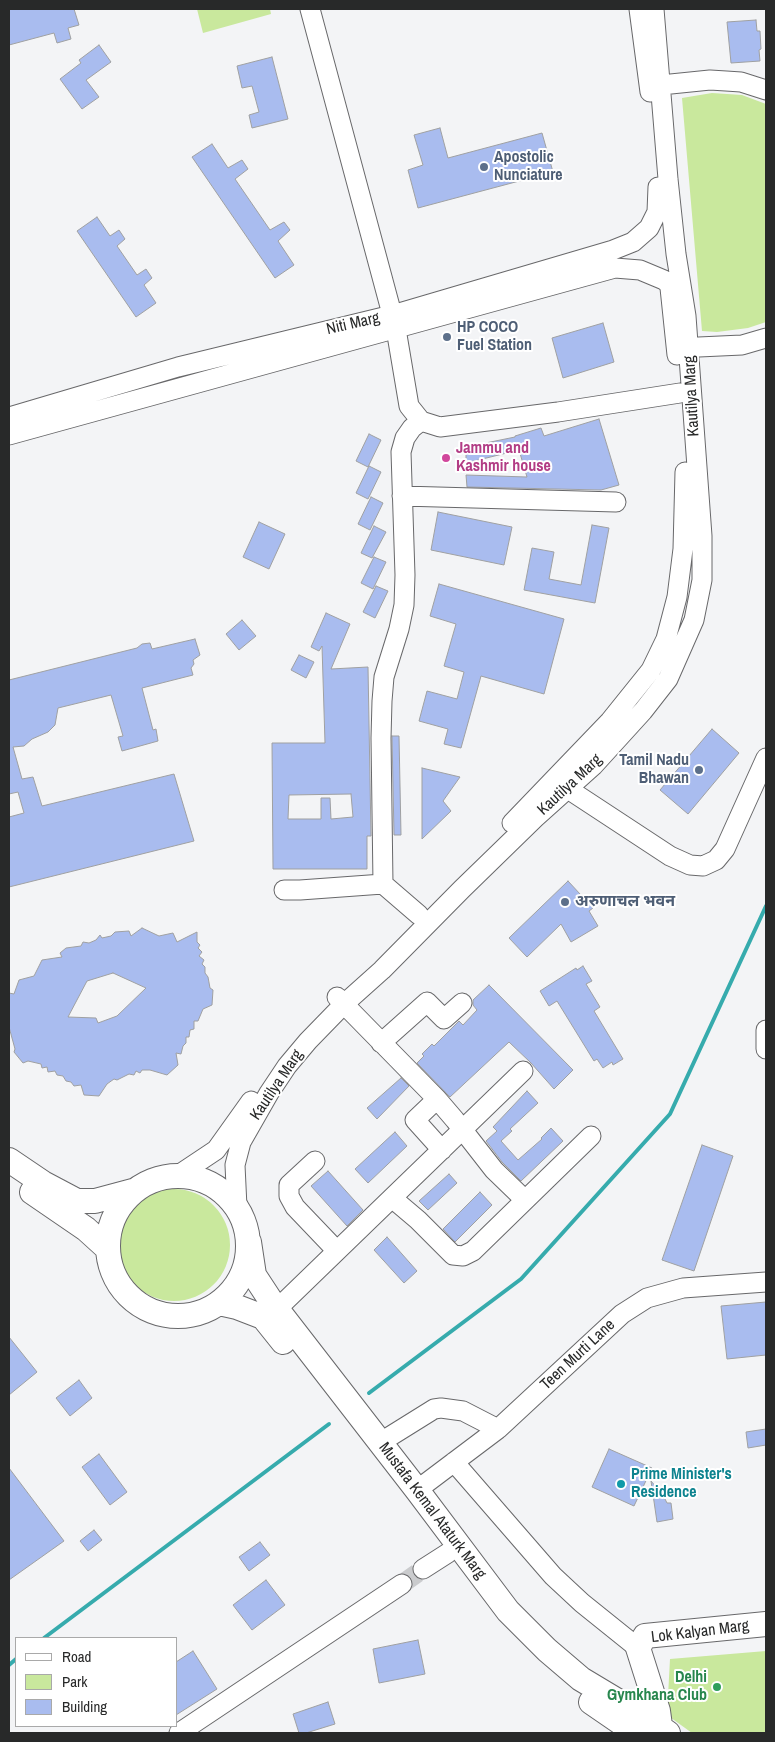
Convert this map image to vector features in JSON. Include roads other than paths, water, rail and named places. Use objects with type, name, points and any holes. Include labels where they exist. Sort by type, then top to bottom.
[{"type":"main road","points":[[9,1160],[43,1183],[77,1201],[95,1201],[136,1190]]},
{"type":"main road","points":[[177,1176],[200,1179],[221,1190],[237,1207],[245,1224],[249,1242],[246,1266],[236,1287],[220,1304],[197,1314],[173,1316],[149,1310],[133,1299],[120,1285],[112,1268],[108,1249],[110,1232],[115,1216],[124,1201],[136,1190],[156,1179],[177,1176]]},
{"type":"main road","points":[[9,1177],[86,1230],[108,1249]]},
{"type":"main road","name":"Mustafa Kemal Ataturk Marg","points":[[249,1242],[254,1275],[277,1309],[381,1442],[508,1611],[547,1650],[581,1679],[663,1731]]},
{"type":"main road","name":"Mustafa Kemal Ataturk Marg","points":[[220,1304],[237,1307],[264,1317],[405,1495],[496,1619],[540,1666],[636,1733]]},
{"type":"main road","name":"Lok Kalyan Marg","points":[[663,1731],[638,1648],[645,1636],[766,1624]]},
{"type":"main road","name":"Lok Kalyan Marg","points":[[638,1648],[766,1636]]},
{"type":"street","points":[[310,9],[394,322],[410,406],[421,421],[440,427],[558,412],[680,393]]},
{"type":"street","name":"Kautilya Marg","points":[[237,1207],[235,1165],[241,1142],[287,1066],[340,1001],[419,915],[510,826],[610,721],[651,670],[666,639],[678,597],[683,549],[685,463],[680,393],[682,348],[686,316],[676,254],[655,85],[639,9]]},
{"type":"street","name":"Kautilya Marg","points":[[177,1176],[216,1150],[278,1060],[340,1001],[382,970],[467,884],[593,766],[643,711],[668,679],[694,620],[702,580],[702,536],[682,348],[663,248],[658,188],[654,9]]},
{"type":"street","points":[[655,85],[726,80],[741,82],[766,90]]},
{"type":"street","name":"Niti Marg","points":[[9,435],[394,322],[572,262],[592,258],[633,242],[649,228],[657,212],[658,188]]},
{"type":"street","name":"Niti Marg","points":[[9,416],[178,367],[394,322],[615,268],[640,270],[664,280],[670,285]]},
{"type":"street","points":[[682,348],[742,345],[766,338]]},
{"type":"street","points":[[383,884],[382,701],[384,677],[399,629],[404,605],[406,575],[401,452],[405,438],[412,428],[421,421]]},
{"type":"street","points":[[402,496],[616,502]]},
{"type":"street","points":[[568,789],[670,856],[690,865],[703,866],[716,860],[725,849],[766,758]]},
{"type":"street","points":[[284,890],[383,884],[419,915]]},
{"type":"street","points":[[340,1001],[437,1099],[494,1170],[525,1200]]},
{"type":"street","points":[[381,1043],[427,1002],[444,1019],[462,1003]]},
{"type":"street","points":[[766,1030],[766,1049]]},
{"type":"street","points":[[277,1309],[523,1071]]},
{"type":"street","points":[[437,1099],[415,1120],[442,1150]]},
{"type":"street","points":[[392,1198],[418,1220],[453,1255],[463,1256],[473,1251],[591,1136]]},
{"type":"street","points":[[315,1161],[289,1185],[289,1196],[295,1207],[337,1251]]},
{"type":"street","name":"Teen Murti Lane","points":[[417,1490],[498,1429],[622,1314],[647,1298],[683,1288],[766,1282]]},
{"type":"street","points":[[381,1442],[434,1410],[441,1408],[463,1411],[498,1429]]},
{"type":"street","points":[[454,1462],[553,1576],[582,1603],[638,1648]]},
{"type":"street","points":[[423,1570],[448,1553]]},
{"type":"street","points":[[179,1733],[402,1584]]},
{"type":"waterway","points":[[369,1393],[521,1279],[670,1114],[766,906]]},
{"type":"waterway","points":[[45,1637],[329,1424]]},
{"type":"waterway","points":[[9,1665],[15,1660]]},
{"type":"tunnel","points":[[402,1584],[423,1569]]},
{"type":"place","name":"Apostolic Nunciature","points":[[484,167]]},
{"type":"place","name":"HP COCO Fuel Station","points":[[447,337]]},
{"type":"place","name":"Jammu and Kashmir house","points":[[446,458]]},
{"type":"place","name":"Tamil Nadu Bhawan","points":[[699,770]]},
{"type":"place","name":"अरुणाचल भवन","points":[[565,902]]},
{"type":"place","name":"Prime Minister's Residence","points":[[621,1484]]},
{"type":"place","name":"Delhi Gymkhana Club","points":[[717,1687]]}]
